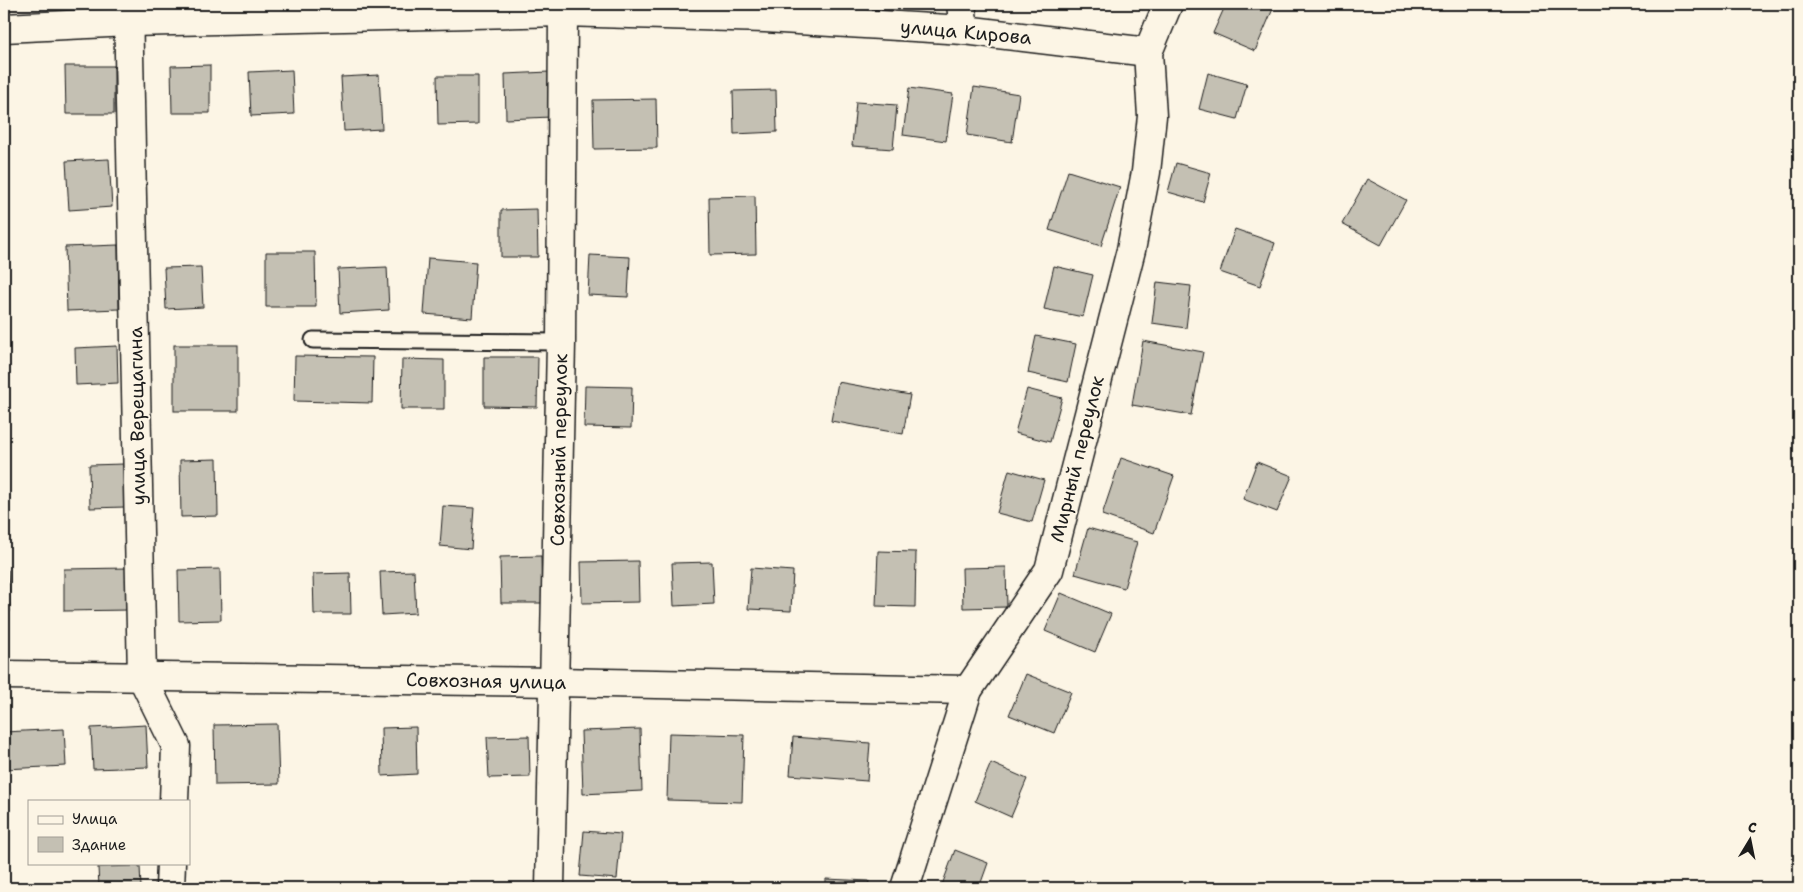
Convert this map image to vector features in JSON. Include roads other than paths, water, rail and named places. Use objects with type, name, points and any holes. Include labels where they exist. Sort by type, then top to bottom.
[{"type":"street","points":[[129,13],[157,4]]},
{"type":"street","name":"Мирный переулок","points":[[905,888],[968,690],[1049,570],[1131,250],[1146,172],[1152,116],[1148,52],[1168,4]]},
{"type":"street","name":"улица Кирова","points":[[4,28],[129,13],[564,12],[765,18],[962,17],[1148,52]]},
{"type":"street","name":"Совхозный переулок","points":[[550,888],[561,342],[564,12]]},
{"type":"street","name":"улица Верещагина","points":[[129,13],[142,677],[176,746],[174,800]]},
{"type":"street","name":"Совхозная улица","points":[[4,675],[555,682],[968,690]]},
{"type":"street","points":[[170,888],[171,864]]},
{"type":"lane","points":[[313,340],[561,342]]}]
